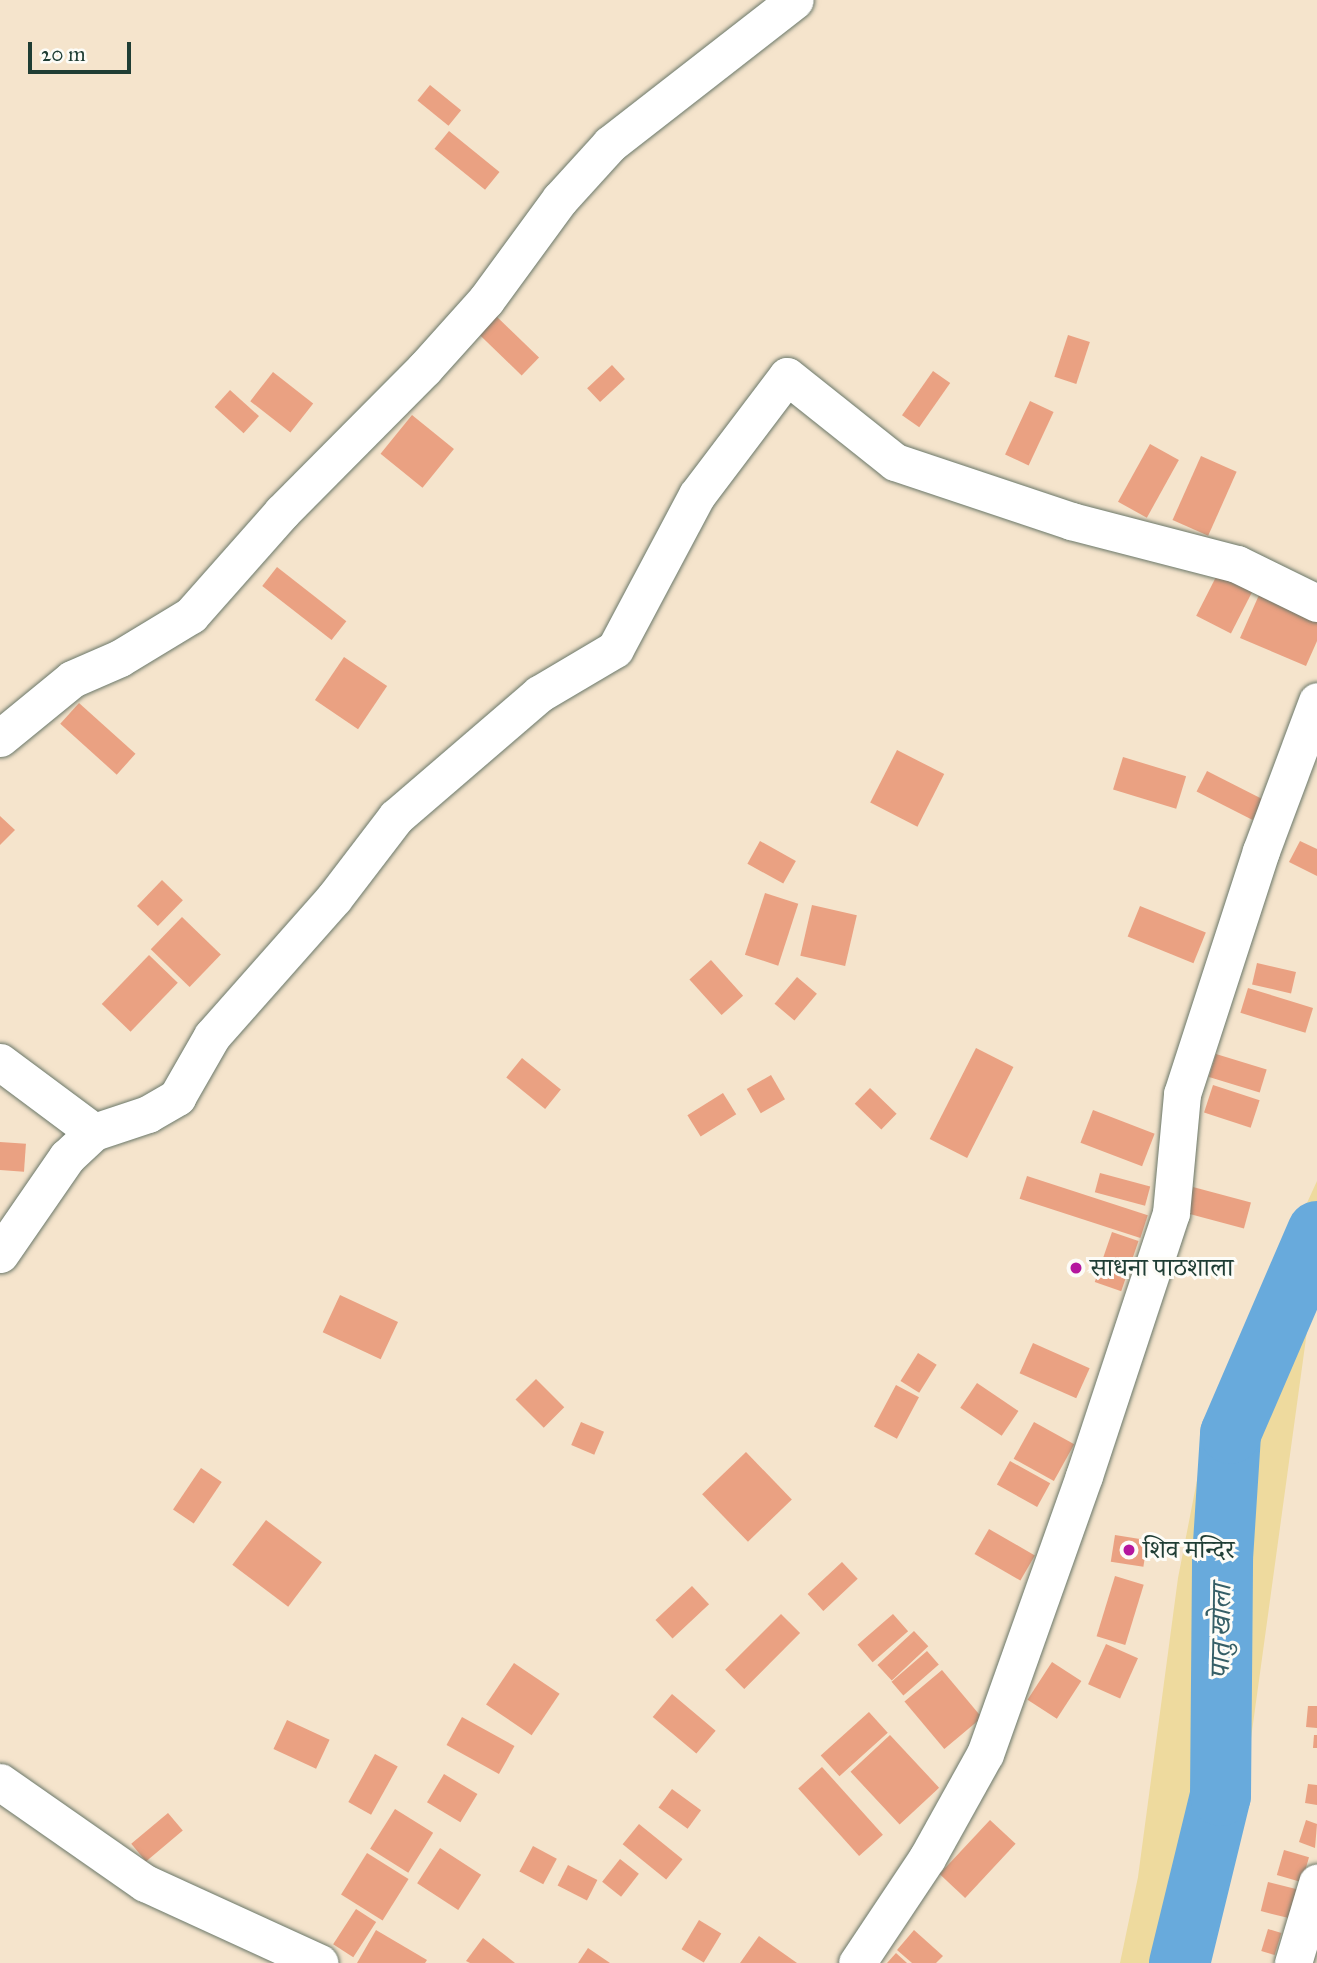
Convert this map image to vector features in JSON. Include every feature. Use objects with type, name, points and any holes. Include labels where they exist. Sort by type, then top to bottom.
[{"type":"street","points":[[0,738],[72,679],[120,658],[191,615],[282,512],[424,369],[486,300],[560,199],[610,144],[795,0]]},
{"type":"street","points":[[0,1254],[67,1157],[94,1132],[148,1114],[177,1097],[212,1036],[334,898],[396,817],[539,694],[615,649],[696,495],[787,376],[895,462],[1071,521],[1237,564],[1317,603]]},
{"type":"street","points":[[858,1963],[927,1858],[985,1754],[1084,1476],[1171,1213],[1182,1094],[1261,851],[1317,701]]},
{"type":"street","points":[[0,1062],[94,1132]]},
{"type":"street","points":[[0,1782],[145,1883],[320,1963]]},
{"type":"street","points":[[1293,1963],[1317,1883]]},
{"type":"sand","points":[[1317,1181],[1317,1285],[1311,1302],[1245,1782],[1207,1963],[1120,1963],[1138,1877],[1178,1578],[1198,1475],[1254,1319]]},
{"type":"building","points":[[430,85],[461,110],[448,126],[417,101]]},
{"type":"building","points":[[449,131],[500,172],[485,190],[435,149]]},
{"type":"building","points":[[493,313],[539,357],[522,375],[476,331]]},
{"type":"building","points":[[1068,335],[1090,342],[1076,384],[1054,377]]},
{"type":"building","points":[[612,365],[625,379],[600,402],[587,388]]},
{"type":"building","points":[[933,371],[950,383],[919,427],[902,415]]},
{"type":"building","points":[[273,372],[313,403],[290,433],[250,401]]},
{"type":"building","points":[[230,390],[259,416],[244,433],[215,407]]},
{"type":"building","points":[[1030,401],[1054,412],[1029,465],[1005,454]]},
{"type":"building","points":[[412,415],[454,449],[422,488],[381,454]]},
{"type":"building","points":[[1150,444],[1179,460],[1147,518],[1118,502]]},
{"type":"building","points":[[1201,456],[1237,472],[1208,536],[1173,520]]},
{"type":"building","points":[[277,567],[346,621],[332,640],[262,586]]},
{"type":"building","points":[[1218,573],[1253,591],[1231,633],[1196,616]]},
{"type":"building","points":[[1259,595],[1317,620],[1317,641],[1306,666],[1240,638]]},
{"type":"building","points":[[344,657],[387,686],[358,729],[315,700]]},
{"type":"building","points":[[79,703],[135,754],[117,775],[60,724]]},
{"type":"building","points":[[897,750],[944,774],[917,827],[870,803]]},
{"type":"building","points":[[1123,757],[1186,776],[1176,809],[1113,790]]},
{"type":"building","points":[[1207,771],[1263,800],[1253,820],[1197,791]]},
{"type":"building","points":[[0,816],[15,830],[0,845]]},
{"type":"building","points":[[760,841],[796,861],[783,884],[747,864]]},
{"type":"building","points":[[1300,841],[1317,849],[1317,876],[1289,862]]},
{"type":"building","points":[[162,880],[183,900],[158,926],[137,906]]},
{"type":"building","points":[[765,893],[798,904],[778,966],[745,955]]},
{"type":"building","points":[[812,905],[857,915],[845,966],[800,956]]},
{"type":"building","points":[[1140,906],[1206,933],[1193,963],[1128,937]]},
{"type":"building","points":[[182,917],[221,955],[190,987],[151,949]]},
{"type":"building","points":[[149,955],[178,983],[131,1032],[102,1004]]},
{"type":"building","points":[[711,960],[743,996],[722,1015],[689,979]]},
{"type":"building","points":[[1257,963],[1296,972],[1291,993],[1252,984]]},
{"type":"building","points":[[797,977],[817,994],[794,1021],[775,1004]]},
{"type":"building","points":[[1248,988],[1313,1008],[1305,1033],[1240,1013]]},
{"type":"building","points":[[976,1048],[1013,1067],[967,1158],[930,1139]]},
{"type":"building","points":[[1216,1054],[1267,1069],[1260,1092],[1209,1077]]},
{"type":"building","points":[[522,1058],[561,1089],[545,1109],[506,1077]]},
{"type":"building","points":[[771,1075],[785,1099],[761,1113],[747,1089]]},
{"type":"building","points":[[1213,1085],[1260,1100],[1251,1128],[1204,1113]]},
{"type":"building","points":[[870,1088],[897,1114],[881,1130],[855,1104]]},
{"type":"building","points":[[723,1093],[736,1114],[701,1136],[687,1115]]},
{"type":"building","points":[[1093,1110],[1155,1134],[1142,1166],[1080,1143]]},
{"type":"building","points":[[0,1142],[26,1144],[24,1172],[0,1170]]},
{"type":"building","points":[[1100,1173],[1150,1186],[1145,1206],[1095,1192]]},
{"type":"building","points":[[1027,1176],[1148,1215],[1140,1238],[1020,1199]]},
{"type":"building","points":[[1193,1187],[1251,1203],[1244,1229],[1186,1213]]},
{"type":"building","points":[[1112,1232],[1138,1241],[1121,1291],[1095,1282]]},
{"type":"building","points":[[340,1295],[398,1322],[381,1359],[323,1332]]},
{"type":"building","points":[[1033,1343],[1090,1368],[1076,1398],[1020,1373]]},
{"type":"building","points":[[918,1353],[937,1365],[919,1393],[901,1381]]},
{"type":"building","points":[[536,1379],[564,1407],[544,1428],[515,1400]]},
{"type":"building","points":[[977,1383],[1018,1411],[1002,1436],[960,1408]]},
{"type":"building","points":[[896,1385],[919,1397],[897,1439],[874,1426]]},
{"type":"building","points":[[581,1422],[604,1432],[594,1455],[571,1445]]},
{"type":"building","points":[[1034,1422],[1074,1444],[1054,1481],[1014,1459]]},
{"type":"building","points":[[746,1452],[792,1499],[748,1542],[702,1494]]},
{"type":"building","points":[[1010,1461],[1050,1483],[1037,1507],[997,1485]]},
{"type":"building","points":[[201,1468],[222,1482],[194,1523],[173,1509]]},
{"type":"building","points":[[266,1520],[322,1562],[288,1607],[232,1565]]},
{"type":"building","points":[[989,1529],[1035,1555],[1020,1581],[974,1554]]},
{"type":"building","points":[[1115,1535],[1148,1540],[1143,1567],[1111,1562]]},
{"type":"building","points":[[842,1562],[858,1579],[823,1611],[808,1594]]},
{"type":"building","points":[[1115,1576],[1144,1585],[1125,1645],[1097,1636]]},
{"type":"building","points":[[692,1586],[709,1604],[672,1638],[655,1620]]},
{"type":"building","points":[[781,1614],[800,1633],[744,1689],[725,1670]]},
{"type":"building","points":[[893,1614],[908,1631],[873,1662],[858,1645]]},
{"type":"building","points":[[914,1631],[928,1646],[892,1680],[877,1665]]},
{"type":"building","points":[[1106,1644],[1138,1658],[1120,1698],[1088,1684]]},
{"type":"building","points":[[927,1651],[939,1665],[903,1695],[892,1682]]},
{"type":"building","points":[[1052,1662],[1081,1681],[1057,1719],[1027,1700]]},
{"type":"building","points":[[514,1663],[560,1694],[532,1735],[486,1704]]},
{"type":"building","points":[[942,1670],[982,1717],[944,1749],[904,1701]]},
{"type":"building","points":[[672,1694],[716,1731],[696,1754],[653,1717]]},
{"type":"building","points":[[1308,1706],[1317,1706],[1317,1728],[1306,1727]]},
{"type":"building","points":[[869,1712],[888,1733],[839,1776],[821,1755]]},
{"type":"building","points":[[462,1717],[514,1746],[499,1774],[446,1745]]},
{"type":"building","points":[[287,1720],[330,1740],[316,1769],[273,1749]]},
{"type":"building","points":[[890,1735],[939,1788],[900,1824],[851,1772]]},
{"type":"building","points":[[1314,1735],[1317,1735],[1317,1748],[1313,1748]]},
{"type":"building","points":[[375,1754],[398,1767],[371,1815],[348,1802]]},
{"type":"building","points":[[822,1767],[883,1835],[859,1856],[798,1788]]},
{"type":"building","points":[[444,1774],[477,1794],[460,1822],[427,1802]]},
{"type":"building","points":[[1308,1784],[1317,1785],[1317,1805],[1305,1803]]},
{"type":"building","points":[[672,1789],[701,1810],[688,1829],[658,1808]]},
{"type":"building","points":[[395,1809],[433,1833],[408,1873],[370,1849]]},
{"type":"building","points":[[168,1813],[183,1831],[146,1861],[131,1844]]},
{"type":"building","points":[[990,1820],[1016,1844],[965,1898],[940,1874]]},
{"type":"building","points":[[1306,1820],[1317,1824],[1315,1848],[1299,1842]]},
{"type":"building","points":[[639,1824],[683,1859],[666,1879],[623,1844]]},
{"type":"building","points":[[533,1846],[557,1859],[543,1884],[519,1872]]},
{"type":"building","points":[[440,1848],[481,1875],[458,1910],[417,1883]]},
{"type":"building","points":[[1284,1850],[1309,1857],[1302,1882],[1277,1875]]},
{"type":"building","points":[[367,1853],[409,1879],[383,1921],[341,1895]]},
{"type":"building","points":[[620,1859],[639,1874],[621,1897],[602,1882]]},
{"type":"building","points":[[568,1865],[597,1880],[587,1900],[558,1885]]},
{"type":"building","points":[[1268,1882],[1301,1890],[1294,1919],[1261,1911]]},
{"type":"building","points":[[356,1909],[376,1922],[353,1957],[333,1944]]},
{"type":"building","points":[[699,1920],[721,1933],[704,1963],[681,1949]]},
{"type":"building","points":[[1268,1929],[1281,1933],[1275,1955],[1261,1951]]},
{"type":"building","points":[[376,1930],[427,1960],[425,1963],[357,1963]]},
{"type":"building","points":[[914,1930],[943,1956],[936,1963],[912,1963],[897,1950]]},
{"type":"building","points":[[759,1936],[797,1963],[740,1963]]},
{"type":"building","points":[[483,1938],[515,1963],[466,1961]]},
{"type":"building","points":[[588,1948],[610,1963],[578,1963]]},
{"type":"building","points":[[896,1953],[907,1963],[887,1963]]},
{"type":"waterway","name":"पातु खोला","points":[[1179,1963],[1220,1795],[1222,1558],[1230,1433],[1317,1231]]},
{"type":"place","name":"साधना पाठशाला","points":[[1076,1268]]},
{"type":"place","name":"शिव मन्दिर","points":[[1129,1550]]}]
